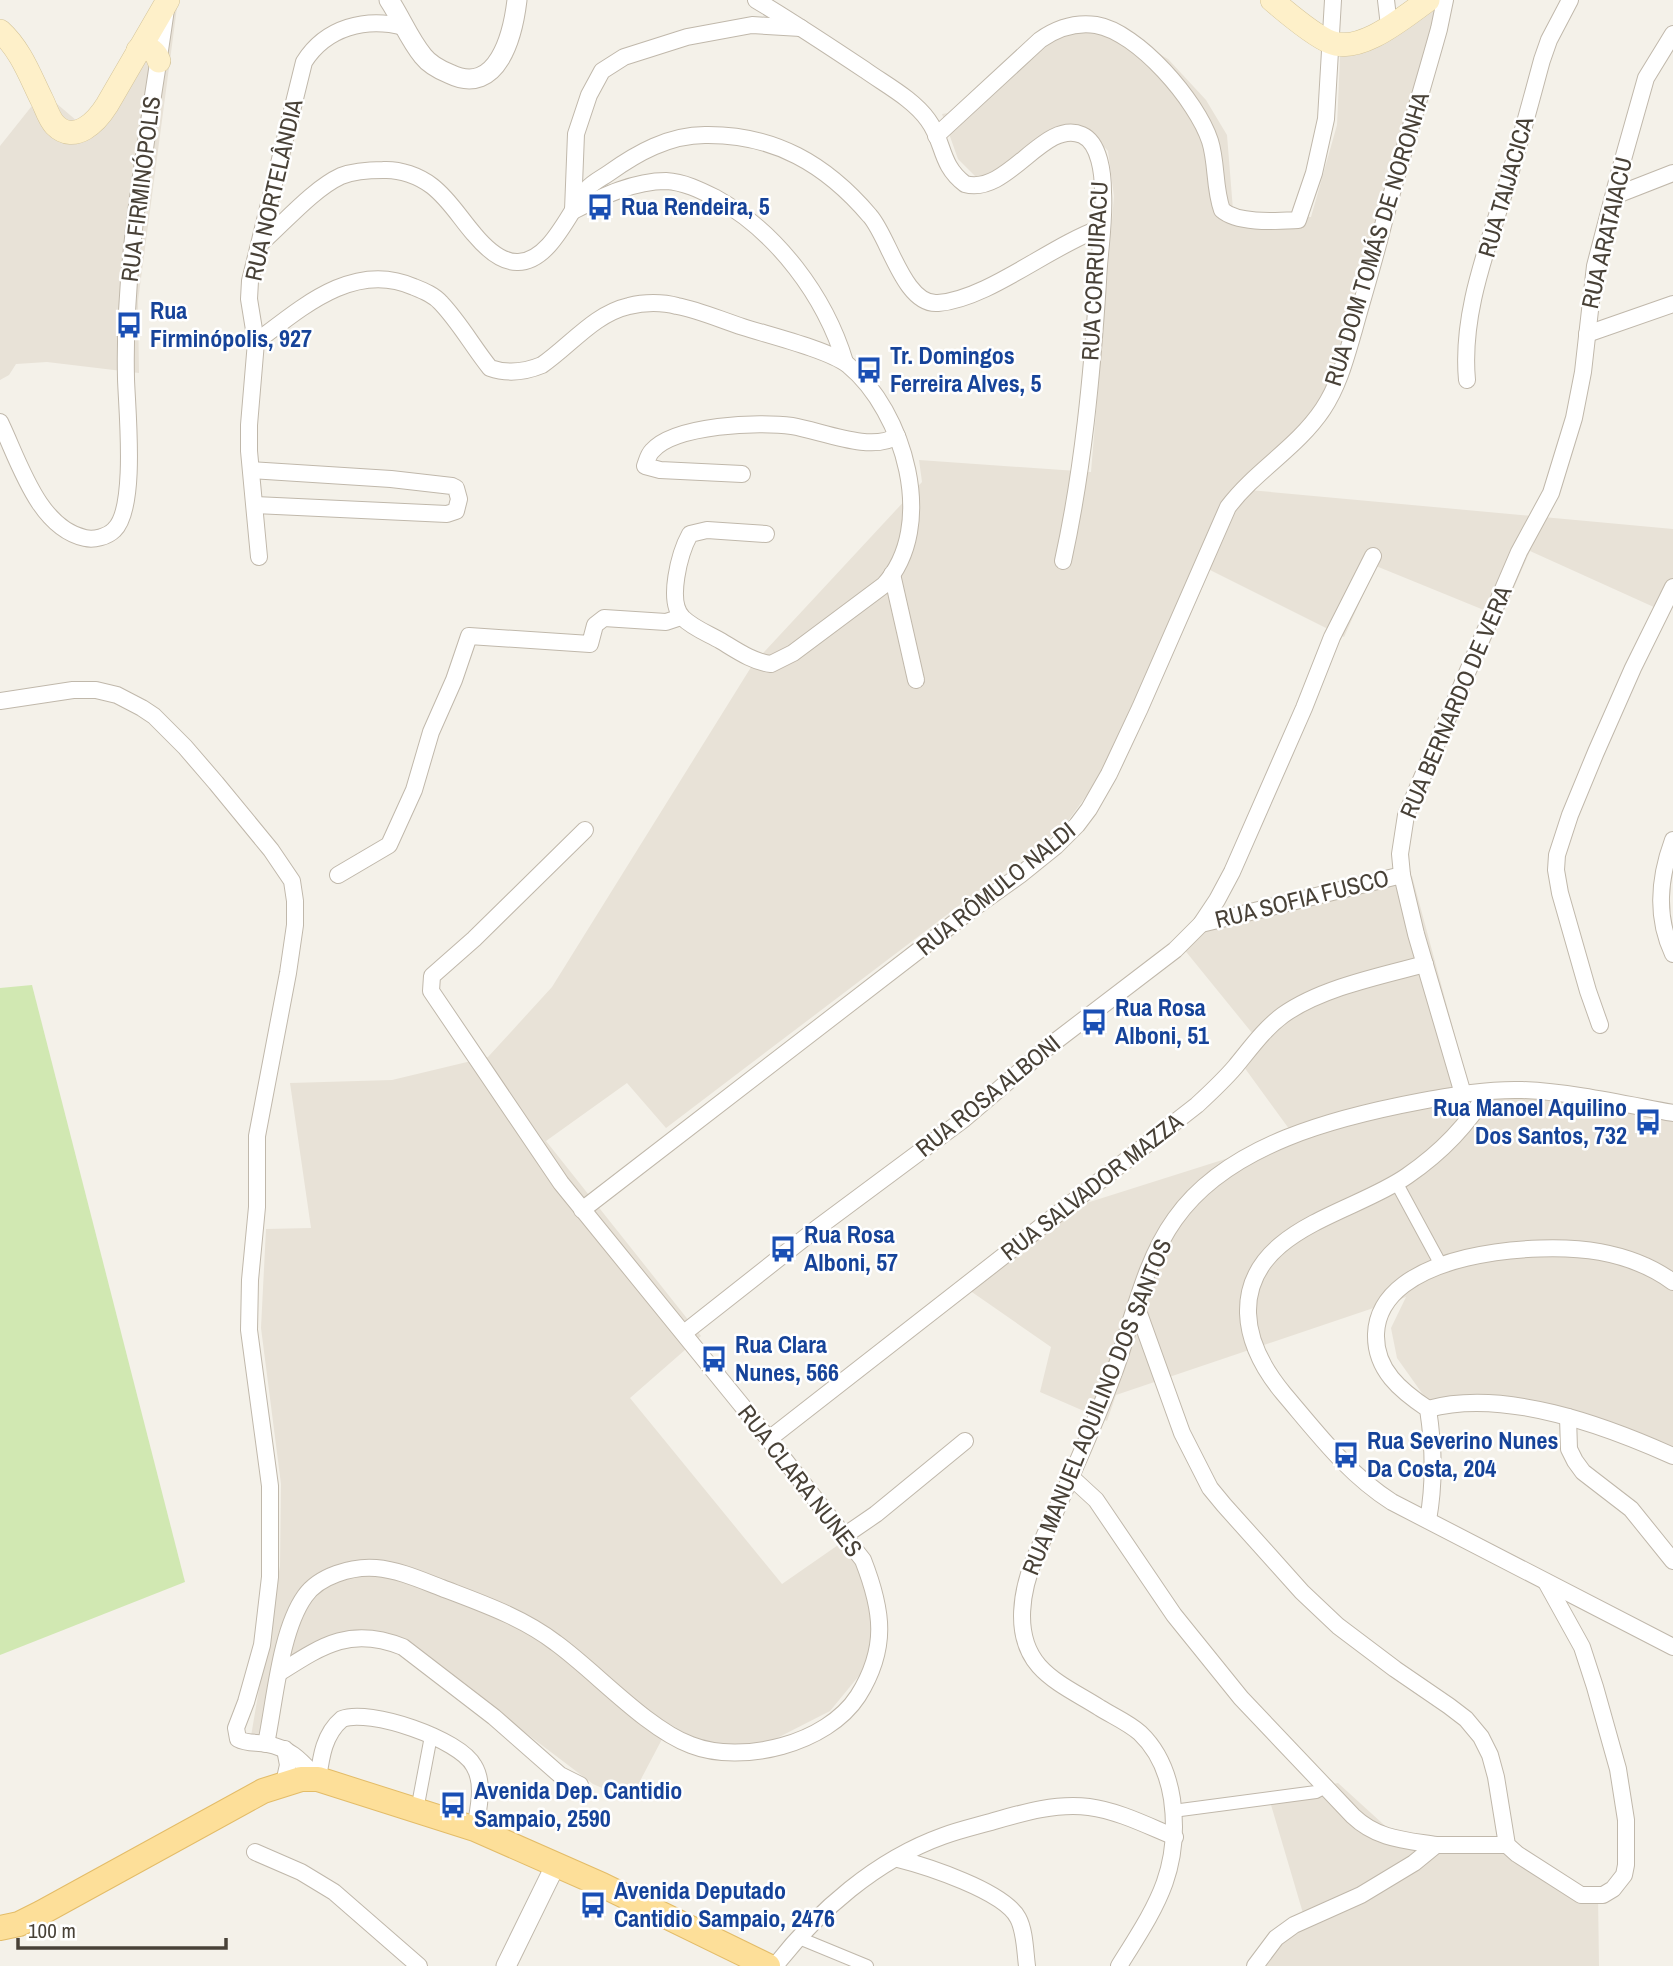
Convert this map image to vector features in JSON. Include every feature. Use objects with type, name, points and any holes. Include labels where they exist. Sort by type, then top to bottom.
[{"type":"main road","points":[[1272,0],[1330,42],[1355,44],[1390,26],[1427,0]]},
{"type":"main road","points":[[0,31],[17,49],[55,124],[71,132],[80,131],[96,121],[168,2]]},
{"type":"main road","points":[[138,50],[144,48],[154,51],[159,61]]},
{"type":"main road","points":[[0,1928],[19,1924],[41,1913],[253,1796],[284,1783],[318,1779],[475,1829],[556,1864],[768,1966]]},
{"type":"street","points":[[389,0],[423,56],[433,66],[455,77],[473,78],[493,69],[501,58],[512,31],[517,0]]},
{"type":"street","points":[[756,0],[898,93],[929,120],[936,136],[1053,31],[1067,26],[1096,25],[1112,30],[1151,59],[1174,80],[1190,101],[1211,144],[1222,210],[1233,216],[1267,221],[1298,220],[1314,173],[1326,119],[1333,0]]},
{"type":"street","points":[[1386,0],[1390,26]]},
{"type":"street","name":"RUA DOM TOMÁS DE NORONHA","points":[[1276,459],[1313,423],[1336,385],[1409,140],[1445,0]]},
{"type":"street","name":"RUA TAIJACICA","points":[[1467,380],[1467,333],[1479,278],[1542,60],[1570,0]]},
{"type":"street","name":"RUA FIRMINÓPOLIS","points":[[0,422],[39,504],[49,517],[74,536],[91,539],[116,529],[123,517],[129,478],[127,304],[142,160],[168,2]]},
{"type":"street","name":"RUA NORTELÂNDIA","points":[[259,557],[248,425],[256,342],[249,299],[250,281],[304,62],[311,50],[323,39],[342,29],[374,23],[390,23],[404,27]]},
{"type":"street","points":[[573,211],[576,134],[585,105],[602,71],[624,57],[687,37],[752,25],[803,29]]},
{"type":"street","name":"RUA ARATAIACU","points":[[1555,480],[1576,407],[1595,266],[1646,78],[1673,34]]},
{"type":"street","name":"RUA CORRUIRACU","points":[[936,136],[949,168],[955,176],[970,186],[999,178],[1039,147],[1059,136],[1079,133],[1094,146],[1102,176],[1103,202],[1090,377],[1076,489],[1063,561]]},
{"type":"street","points":[[260,244],[341,176],[389,169],[426,182],[443,197],[483,244],[510,262],[528,261],[536,257],[556,236],[589,187],[646,149],[684,136],[729,135],[767,142],[791,151],[820,168],[878,225],[905,281],[914,293],[929,303],[947,302],[979,291],[1055,248],[1101,228]]},
{"type":"street","points":[[1614,196],[1673,173]]},
{"type":"street","points":[[573,211],[619,190],[665,181],[699,189],[724,203],[763,232],[788,258],[824,312],[845,362]]},
{"type":"street","points":[[256,342],[310,301],[348,284],[379,279],[406,283],[428,292],[447,310],[490,368],[502,372],[532,369],[542,365],[600,319],[629,306],[646,304],[677,306],[845,362],[874,391],[897,436],[905,459],[910,483],[911,511],[906,539],[892,574],[884,585],[855,608],[793,653],[771,664],[747,655],[681,617],[675,589],[690,534],[707,530],[766,534]]},
{"type":"street","points":[[1587,334],[1673,304]]},
{"type":"street","points":[[742,474],[660,470],[645,466],[649,454],[661,444],[719,426],[789,425],[873,443],[889,442],[897,436]]},
{"type":"street","name":"RUA RÔMULO NALDI","points":[[582,1210],[1020,875],[1077,825],[1089,809],[1123,745],[1228,508],[1242,489],[1276,459]]},
{"type":"street","points":[[251,470],[391,479],[452,486],[456,488],[459,499],[456,511],[447,514],[255,505]]},
{"type":"street","name":"RUA BERNARDO DE VERA","points":[[1463,1094],[1411,918],[1400,854],[1406,815],[1519,552],[1547,504],[1555,480]]},
{"type":"street","name":"RUA ROSA ALBONI","points":[[684,1334],[816,1229],[964,1119],[1052,1044],[1175,950],[1201,924],[1232,872],[1332,637],[1373,556]]},
{"type":"street","points":[[892,574],[916,680]]},
{"type":"street","points":[[1600,1025],[1560,893],[1556,870],[1557,855],[1596,752],[1673,587]]},
{"type":"street","points":[[338,876],[389,845],[414,790],[430,732],[454,680],[469,636],[590,644],[595,625],[604,618],[666,622],[681,617]]},
{"type":"street","points":[[0,701],[73,690],[96,690],[117,695],[142,708],[154,716],[201,765],[271,850],[292,881],[295,925],[257,1136],[257,1207],[250,1280],[249,1330],[270,1486],[271,1550],[267,1613],[262,1645],[236,1728],[238,1739],[294,1753],[318,1779]]},
{"type":"street","name":"RUA CLARA NUNES","points":[[258,1743],[296,1611],[313,1587],[344,1571],[363,1568],[384,1569],[495,1608],[554,1641],[658,1726],[690,1745],[724,1753],[756,1753],[788,1744],[826,1726],[855,1700],[869,1675],[879,1640],[880,1618],[863,1560],[769,1439],[561,1184],[430,991],[432,976],[586,830]]},
{"type":"street","points":[[1673,840],[1665,863],[1660,897],[1661,917],[1673,954]]},
{"type":"street","name":"RUA SOFIA FUSCO","points":[[1201,924],[1402,874]]},
{"type":"street","name":"RUA SALVADOR MAZZA","points":[[769,1439],[1197,1105],[1220,1084],[1253,1044],[1282,1016],[1296,1007],[1338,990],[1425,964]]},
{"type":"street","name":"RUA MANUEL AQUILINO DOS SANTOS","points":[[1119,1966],[1171,1869],[1175,1837],[1165,1771],[1154,1747],[1134,1728],[1071,1691],[1039,1666],[1023,1632],[1024,1594],[1027,1577],[1097,1418],[1141,1292],[1161,1243],[1175,1218],[1197,1193],[1229,1169],[1287,1138],[1348,1115],[1463,1094],[1521,1090],[1673,1113]]},
{"type":"street","points":[[1487,1092],[1473,1116],[1438,1151],[1396,1182],[1292,1236],[1261,1264],[1253,1279],[1248,1303],[1253,1345],[1276,1385],[1335,1455],[1369,1487],[1392,1502],[1673,1647]]},
{"type":"street","points":[[1396,1182],[1441,1265]]},
{"type":"street","points":[[1673,1282],[1636,1261],[1580,1249],[1488,1253],[1441,1265],[1403,1286],[1386,1303],[1377,1322],[1378,1351],[1389,1376],[1428,1409],[1480,1404],[1527,1409],[1602,1426],[1673,1456]]},
{"type":"street","points":[[1137,1308],[1182,1433],[1210,1488],[1273,1562],[1338,1626],[1466,1719],[1481,1737],[1490,1755],[1507,1844],[1517,1854],[1581,1895],[1603,1895],[1613,1889],[1624,1875],[1626,1865],[1626,1820],[1618,1769],[1582,1647],[1546,1583]]},
{"type":"street","points":[[1428,1409],[1435,1457],[1428,1520]]},
{"type":"street","points":[[1568,1417],[1569,1449],[1583,1472],[1631,1509],[1673,1561]]},
{"type":"street","points":[[844,1536],[876,1514],[965,1440]]},
{"type":"street","points":[[1071,1477],[1083,1485],[1096,1500],[1174,1615],[1241,1698],[1366,1829],[1380,1835],[1436,1845],[1507,1844]]},
{"type":"street","points":[[279,1673],[332,1643],[369,1636],[390,1641],[411,1652],[494,1717],[560,1775],[580,1785]]},
{"type":"street","points":[[318,1779],[321,1752],[337,1723],[348,1717],[359,1716],[380,1720],[450,1743],[474,1765],[480,1797],[475,1829]]},
{"type":"street","points":[[417,1810],[430,1736]]},
{"type":"street","points":[[284,1783],[288,1765],[285,1749]]},
{"type":"street","points":[[1173,1811],[1316,1792],[1327,1786]]},
{"type":"street","points":[[775,1966],[848,1890],[919,1846],[957,1831],[1035,1810],[1067,1806],[1090,1807],[1114,1813],[1175,1837]]},
{"type":"street","points":[[1255,1966],[1276,1938],[1294,1925],[1361,1895],[1414,1863],[1436,1845]]},
{"type":"street","points":[[255,1852],[301,1872],[334,1892],[419,1966]]},
{"type":"street","points":[[898,1859],[950,1876],[990,1894],[1010,1908],[1019,1919],[1027,1966]]},
{"type":"street","points":[[506,1966],[556,1864]]},
{"type":"street","points":[[799,1938],[867,1966]]},
{"type":"shaded area","points":[[178,0],[138,301],[139,373],[47,362],[16,364],[9,375],[0,380],[0,146],[43,92],[77,121],[107,117]]},
{"type":"shaded area","points":[[1438,0],[1454,0],[1350,373],[1328,418],[1249,490],[1673,529],[1673,603],[1667,613],[1530,551],[1501,617],[1376,566],[1344,637],[1210,570],[1148,711],[1065,825],[666,1128],[627,1083],[546,1141],[701,1336],[630,1398],[782,1584],[841,1543],[860,1567],[875,1607],[872,1660],[830,1711],[752,1751],[701,1743],[670,1724],[630,1800],[593,1784],[399,1637],[364,1631],[289,1656],[274,1752],[250,1742],[280,1566],[281,1484],[261,1328],[266,1229],[311,1228],[290,1083],[392,1080],[488,1057],[552,987],[753,664],[922,482],[919,460],[1091,472],[1114,196],[1108,151],[1093,135],[1069,134],[1009,181],[984,185],[958,159],[942,114],[973,109],[1067,25],[1110,25],[1168,59],[1206,100],[1227,135],[1233,210],[1311,217],[1337,125],[1341,35],[1363,40]]},
{"type":"shaded area","points":[[1412,876],[1469,1088],[1673,1107],[1673,1454],[1595,1419],[1429,1403],[1397,1358],[1391,1328],[1406,1297],[1116,1395],[1107,1421],[1040,1392],[1051,1347],[969,1290],[1077,1206],[1295,1137],[1244,1067],[1261,1044],[1183,948],[1224,915]]},
{"type":"shaded area","points":[[1338,1783],[1394,1834],[1516,1846],[1598,1895],[1599,1966],[1265,1966],[1276,1942],[1305,1920],[1269,1798]]},
{"type":"green space","points":[[32,985],[185,1582],[0,1655],[0,988]]},
{"type":"place","name":"Rua Rendeira, 5","points":[[600,207]]},
{"type":"place","name":"Rua Firminópolis, 927","points":[[129,325]]},
{"type":"place","name":"Tr. Domingos Ferreira Alves, 5","points":[[869,370]]},
{"type":"place","name":"Rua Rosa Alboni, 51","points":[[1094,1022]]},
{"type":"place","name":"Rua Manoel Aquilino Dos Santos, 732","points":[[1648,1122]]},
{"type":"place","name":"Rua Rosa Alboni, 57","points":[[783,1249]]},
{"type":"place","name":"Rua Clara Nunes, 566","points":[[714,1359]]},
{"type":"place","name":"Rua Severino Nunes Da Costa, 204","points":[[1346,1455]]},
{"type":"place","name":"Avenida Dep. Cantidio Sampaio, 2590","points":[[453,1805]]},
{"type":"place","name":"Avenida Deputado Cantidio Sampaio, 2476","points":[[593,1905]]}]
